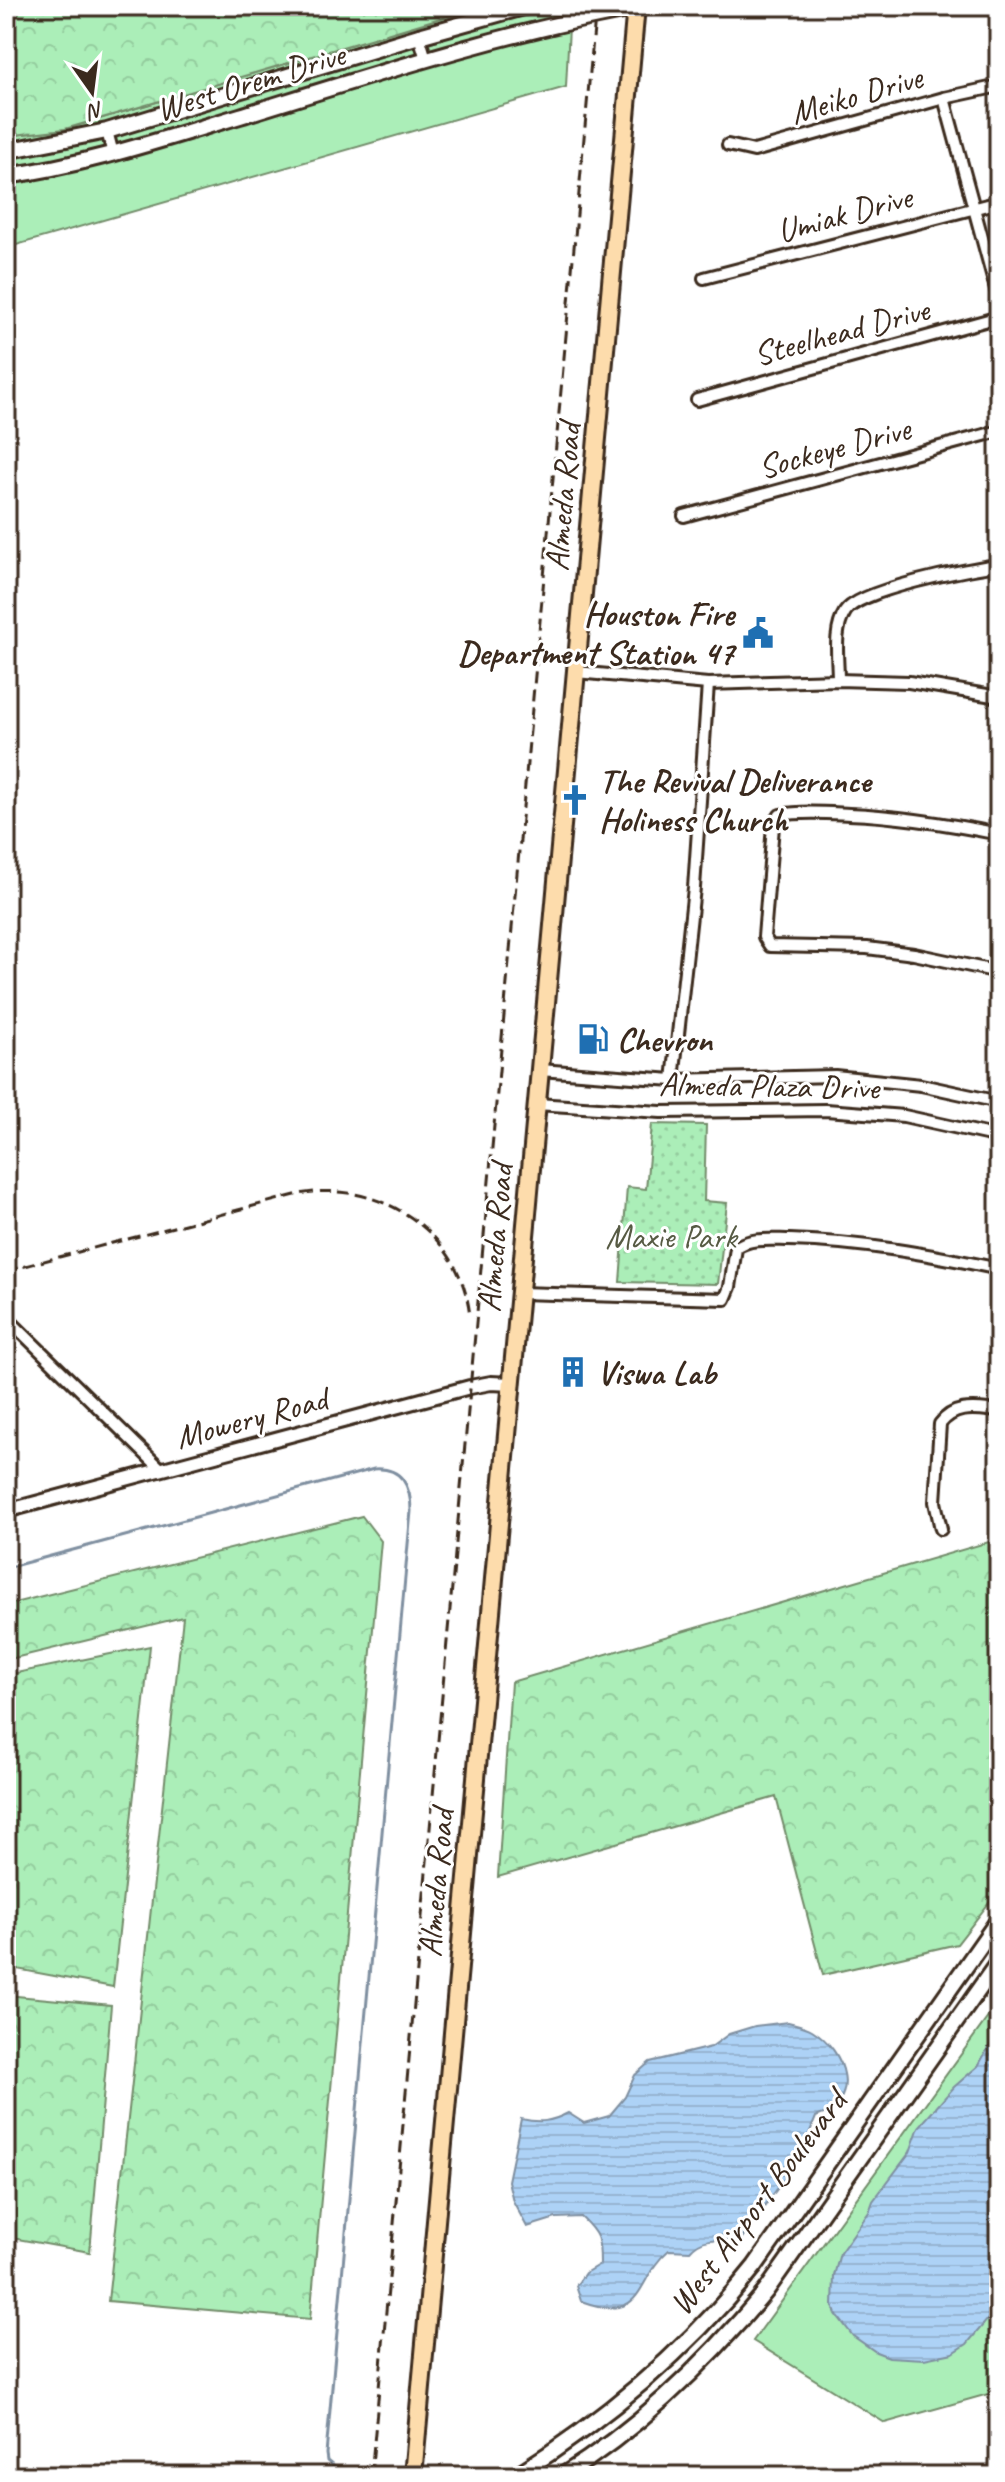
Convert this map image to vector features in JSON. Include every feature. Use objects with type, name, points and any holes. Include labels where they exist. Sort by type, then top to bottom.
[{"type":"main road","name":"West Orem Drive","points":[[6,151],[107,131],[527,6]]},
{"type":"main road","name":"West Orem Drive","points":[[6,176],[39,172],[113,154],[517,33],[641,7]]},
{"type":"main road","name":"Almeda Road","points":[[413,2476],[536,1104],[641,7]]},
{"type":"main road","points":[[272,81],[279,104]]},
{"type":"main road","name":"West Airport Boulevard","points":[[515,2476],[570,2442],[655,2373],[714,2317],[755,2266],[998,1923]]},
{"type":"main road","name":"West Airport Boulevard","points":[[562,2476],[668,2394],[727,2338],[766,2291],[999,1961]]},
{"type":"main road","points":[[887,2078],[905,2094]]},
{"type":"main road","points":[[570,2442],[584,2462]]},
{"type":"street","points":[[419,36],[426,59]]},
{"type":"street","name":"Meiko Drive","points":[[728,145],[754,151],[944,98],[999,86]]},
{"type":"street","points":[[944,98],[999,300]]},
{"type":"street","points":[[107,131],[113,154]]},
{"type":"street","name":"Umiak Drive","points":[[704,278],[999,202]]},
{"type":"street","name":"Steelhead Drive","points":[[697,400],[999,317]]},
{"type":"street","name":"Sockeye Drive","points":[[684,516],[999,431]]},
{"type":"street","points":[[838,680],[839,623],[847,608],[862,598],[889,589],[970,568],[999,565]]},
{"type":"street","points":[[576,672],[708,684],[838,680],[909,682],[999,697]]},
{"type":"street","points":[[673,1080],[694,888],[708,684]]},
{"type":"street","points":[[999,834],[895,816],[833,813],[780,815],[773,826],[764,937],[770,946],[867,948],[914,954],[999,972]]},
{"type":"street","name":"Almeda Plaza Drive","points":[[540,1070],[673,1080],[835,1076],[921,1085],[999,1102]]},
{"type":"street","name":"Almeda Plaza Drive","points":[[536,1104],[661,1112],[826,1110],[904,1116],[999,1137]]},
{"type":"street","points":[[519,1293],[725,1299],[736,1248],[750,1241],[834,1241],[895,1248],[999,1269]]},
{"type":"street","points":[[6,1317],[161,1469]]},
{"type":"street","name":"Mowery Road","points":[[6,1511],[470,1387],[491,1383],[511,1384]]},
{"type":"street","points":[[941,1529],[935,1502],[940,1424],[947,1415],[963,1408],[999,1411]]},
{"type":"green space","points":[[6,6],[481,6],[65,129],[6,136]]},
{"type":"green space","points":[[481,6],[570,6],[566,87],[6,248],[6,136],[66,129]]},
{"type":"green space","name":"Maxie Park","points":[[652,1124],[706,1125],[704,1201],[727,1203],[718,1284],[620,1282],[627,1187],[646,1189]]},
{"type":"green space","points":[[362,1516],[381,1541],[310,2319],[108,2301],[183,1617],[6,1660],[6,1605]]},
{"type":"green space","points":[[999,1539],[999,1890],[957,1944],[823,1975],[776,1797],[498,1877],[511,1682]]},
{"type":"green space","points":[[150,1646],[113,1987],[6,1967],[6,1753],[11,1751],[6,1675]]},
{"type":"green space","points":[[6,1995],[111,2005],[90,2252],[6,2237]]},
{"type":"green space","points":[[999,2002],[999,2391],[885,2423],[753,2341]]},
{"type":"water","points":[[788,2022],[812,2030],[834,2050],[841,2063],[844,2088],[840,2100],[831,2110],[816,2117],[799,2158],[740,2241],[713,2240],[701,2243],[690,2251],[669,2250],[629,2303],[602,2307],[581,2301],[576,2286],[585,2273],[600,2264],[597,2238],[581,2217],[556,2218],[527,2227],[513,2201],[508,2181],[521,2119],[545,2121],[568,2113],[584,2123],[609,2116],[625,2097],[635,2075],[650,2062],[711,2047],[729,2034],[755,2026]]},
{"type":"water","points":[[999,2029],[999,2306],[967,2344],[953,2353],[924,2359],[889,2357],[853,2336],[836,2314],[833,2306],[834,2276],[840,2253],[869,2212],[873,2201],[910,2152],[919,2127],[954,2087],[978,2066]]},
{"type":"waterway","points":[[6,1568],[374,1469],[392,1471],[407,1486],[411,1511],[326,2454],[327,2461],[338,2470],[363,2472]]},
{"type":"waterway","points":[[381,2472],[396,2472]]},
{"type":"waterway","points":[[431,2474],[451,2476]]},
{"type":"railway","points":[[371,2476],[596,6]]},
{"type":"railway","points":[[6,1271],[299,1194],[329,1191],[359,1195],[386,1204],[412,1218],[451,1259],[463,1286],[470,1316]]},
{"type":"place","name":"Houston Fire Department Station 47","points":[[758,633]]},
{"type":"place","name":"The Revival Deliverance Holiness Church","points":[[575,800]]},
{"type":"place","name":"Chevron","points":[[593,1039]]},
{"type":"place","name":"Viswa Lab","points":[[573,1372]]}]
